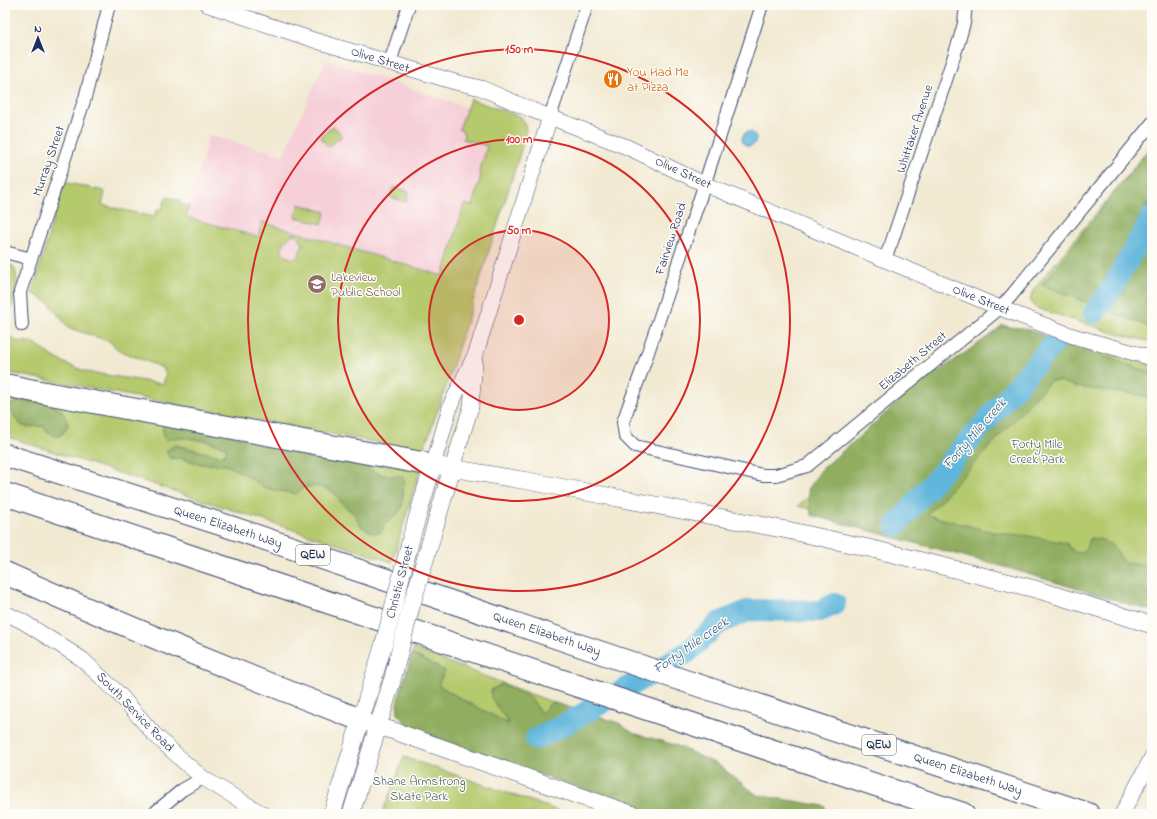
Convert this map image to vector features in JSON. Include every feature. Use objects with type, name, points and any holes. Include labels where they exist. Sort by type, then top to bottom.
[{"type":"highway","points":[[5,385],[428,464]]},
{"type":"highway","name":"Queen Elizabeth Way","points":[[5,455],[240,530],[619,659],[1088,814]]},
{"type":"highway","points":[[5,494],[635,706],[963,814]]},
{"type":"highway","points":[[5,573],[84,608],[221,665],[370,723]]},
{"type":"main road","points":[[428,464],[528,481],[787,530],[873,549],[1035,590],[1152,625]]},
{"type":"main road","name":"Christie Street","points":[[351,814],[370,723],[374,676],[412,535],[428,464]]},
{"type":"main road","name":"Christie Street","points":[[332,814],[370,723],[392,681],[411,607],[452,468]]},
{"type":"main road","points":[[370,723],[631,814]]},
{"type":"street","name":"Murray Street","points":[[22,325],[20,292],[85,98],[109,5]]},
{"type":"street","name":"Olive Street","points":[[208,5],[310,39],[455,82],[481,88],[627,147],[704,184],[1000,308],[1073,336],[1152,358]]},
{"type":"street","points":[[390,62],[409,5]]},
{"type":"street","points":[[550,117],[586,5]]},
{"type":"street","name":"Fairview Road","points":[[625,436],[623,422],[641,373],[704,184],[762,5]]},
{"type":"street","name":"Whittaker Avenue","points":[[884,260],[892,244],[959,41],[964,23],[966,5]]},
{"type":"street","name":"Christie Street","points":[[428,464],[451,404],[476,353],[550,117]]},
{"type":"street","name":"Elizabeth Street","points":[[625,436],[635,446],[763,475],[776,476],[807,466],[1000,308],[1152,123]]},
{"type":"street","points":[[5,252],[31,259]]},
{"type":"street","name":"Christie Street","points":[[452,468],[471,407],[476,353]]},
{"type":"street","name":"South Service Road","points":[[5,612],[82,659],[120,695],[154,734],[203,778],[263,814]]},
{"type":"street","points":[[1122,814],[1152,757]]},
{"type":"street","points":[[153,814],[182,790],[203,778]]},
{"type":"shaded area","name":"Lakeview Public School","points":[[326,60],[522,126],[430,398],[186,217],[209,135],[283,155]]},
{"type":"green space","points":[[470,99],[521,117],[524,121],[526,129],[521,150],[447,384],[428,438],[424,444],[426,446],[414,451],[402,450],[379,443],[5,372],[5,333],[16,341],[28,342],[39,346],[50,355],[87,372],[163,384],[166,374],[161,367],[120,351],[109,341],[69,328],[48,302],[32,293],[64,182],[104,191],[102,205],[154,217],[157,209],[162,209],[166,197],[180,200],[179,203],[189,206],[186,217],[258,237],[262,222],[443,276],[464,204],[472,206],[481,175],[479,174],[487,146],[463,139],[464,133],[459,129]],"holes":[[[295,234],[303,244],[298,257],[295,259],[283,254],[282,249],[288,238]]]},
{"type":"green space","points":[[334,126],[342,136],[328,147],[320,136]]},
{"type":"green space","points":[[1152,145],[1152,342],[1114,333],[1036,308],[1030,300],[1034,289]]},
{"type":"green space","points":[[1152,145],[1152,191],[1122,264],[1116,269],[1126,285],[1128,275],[1138,260],[1148,236],[1152,231],[1152,328],[1042,285]]},
{"type":"green space","points":[[393,187],[409,191],[406,202],[390,197]]},
{"type":"green space","points":[[299,204],[326,212],[322,224],[295,217]]},
{"type":"green space","points":[[5,263],[13,266],[17,280],[15,297],[5,329]]},
{"type":"green space","name":"Forty Mile Creek Park","points":[[1002,325],[1152,365],[1152,596],[798,506]]},
{"type":"green space","points":[[1002,327],[1023,328],[1152,373],[1152,398],[1134,394],[1076,387],[1060,381],[1050,381],[927,515],[993,532],[1028,536],[1066,543],[1074,552],[1083,553],[1091,538],[1107,542],[1115,548],[1123,563],[1152,565],[1152,611],[1008,568],[811,515],[808,489],[821,470],[885,414],[919,381],[939,371]]},
{"type":"green space","points":[[5,391],[163,422],[163,436],[199,440],[227,448],[225,454],[220,456],[175,445],[170,458],[180,458],[201,464],[227,465],[244,474],[303,487],[316,486],[326,488],[333,492],[355,515],[361,526],[380,533],[385,525],[402,507],[404,481],[395,476],[377,473],[357,460],[420,470],[392,562],[5,436]],"holes":[[[50,403],[62,411],[48,432],[42,426],[23,426],[13,415]]]},
{"type":"green space","points":[[21,400],[50,403],[62,411],[68,424],[64,432],[59,436],[54,436],[42,426],[29,427],[21,425],[16,419],[10,405]]},
{"type":"green space","points":[[163,422],[357,460],[377,473],[392,476],[401,475],[404,481],[402,507],[385,525],[380,533],[373,533],[361,526],[355,515],[333,492],[326,488],[316,486],[304,487],[296,494],[265,488],[227,465],[201,464],[180,458],[170,458],[166,451],[175,445],[220,456],[225,454],[227,448],[216,443],[197,439],[176,438],[166,440],[163,437]]},
{"type":"green space","points":[[414,649],[552,702],[541,714],[531,698],[510,725],[438,685],[438,667],[412,654]]},
{"type":"green space","points":[[412,654],[445,671],[438,685],[509,724],[491,697],[491,690],[502,684],[531,698],[541,713],[552,702],[619,723],[633,733],[675,745],[717,764],[757,795],[824,806],[828,814],[655,814],[410,728],[398,714],[397,703]]},
{"type":"green space","name":"Shane Armstrong Skate Park","points":[[404,757],[568,814],[382,814]]},
{"type":"water","points":[[749,132],[754,134],[756,139],[754,144],[749,146],[744,144],[742,139],[744,134]]},
{"type":"water","points":[[1152,191],[1152,231],[1148,236],[1138,260],[1128,275],[1123,292],[1105,283],[1107,276],[1122,264]]},
{"type":"waterway","name":"Forty Mile creek","points":[[1094,313],[1113,287],[1152,217]]},
{"type":"waterway","name":"Forty Mile creek","points":[[896,525],[1054,343]]},
{"type":"waterway","name":"Forty Mile creek","points":[[536,739],[571,721],[688,652],[719,623],[750,610],[820,611],[835,604]]},
{"type":"place","name":"You Had Me at Pizza","points":[[613,79]]},
{"type":"place","name":"Lakeview Public School","points":[[317,284]]}]
